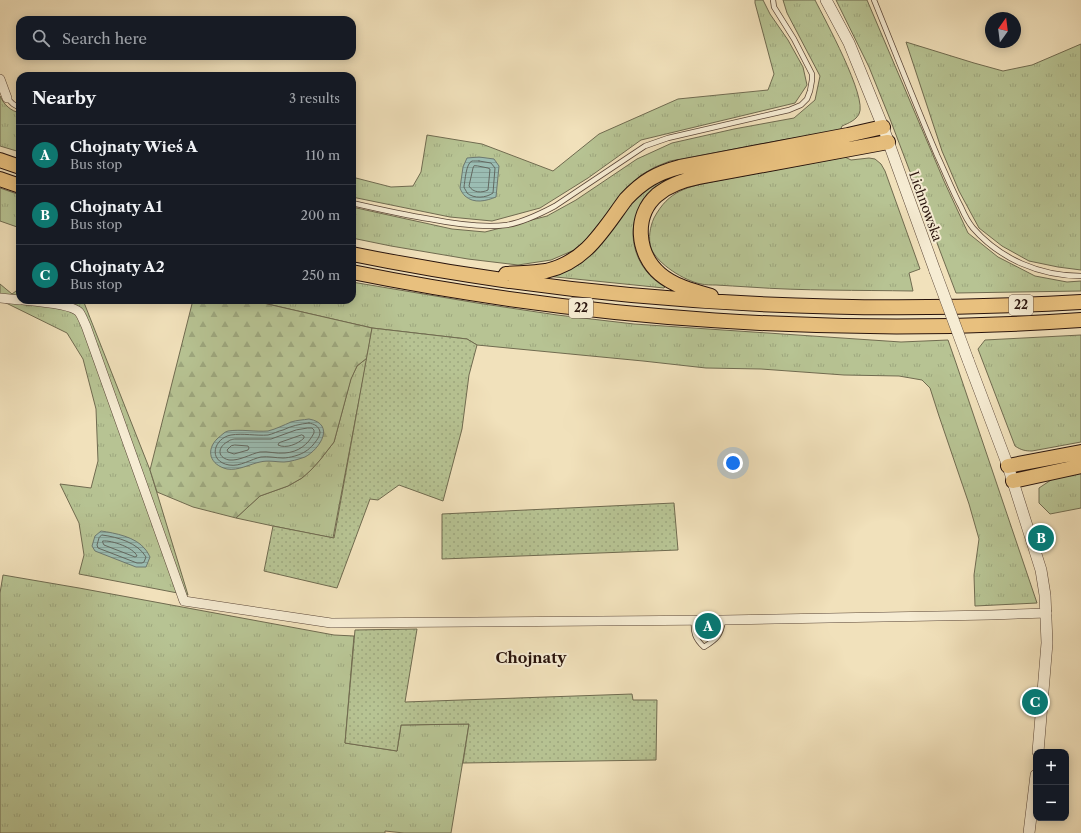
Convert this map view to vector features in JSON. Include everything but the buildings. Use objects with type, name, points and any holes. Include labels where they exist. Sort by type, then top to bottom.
[{"type":"main road","points":[[479,276],[545,271],[562,266],[580,255],[593,244],[626,199],[638,187],[650,178],[669,170],[883,127]]},
{"type":"main road","name":"22","points":[[732,303],[682,287],[665,278],[653,267],[646,256],[641,240],[641,227],[646,210],[656,196],[680,182],[699,177],[888,142]]},
{"type":"main road","points":[[0,160],[16,166]]},
{"type":"main road","points":[[0,179],[16,185]]},
{"type":"main road","name":"22","points":[[356,255],[479,276],[592,291],[732,303],[826,307],[905,308],[1081,302]]},
{"type":"main road","name":"22","points":[[356,273],[530,302],[614,312],[714,320],[792,324],[882,326],[991,324],[1081,320]]},
{"type":"main road","points":[[1008,466],[1081,452]]},
{"type":"main road","points":[[1013,481],[1081,466]]},
{"type":"street","name":"Lichnowska","points":[[826,0],[849,43],[883,127],[1008,466],[1042,570],[1047,643],[1038,749]]},
{"type":"street","points":[[0,79],[7,98]]},
{"type":"street","points":[[0,298],[16,300]]},
{"type":"street","points":[[52,304],[73,308],[79,312],[86,326],[184,601],[331,623],[723,620],[1046,613]]},
{"type":"street","points":[[1029,833],[1035,785]]},
{"type":"lane","points":[[356,204],[444,222],[488,226],[507,225],[541,214],[651,143],[795,108],[807,99],[812,85],[812,74],[794,39],[774,7],[773,0]]},
{"type":"lane","points":[[874,0],[953,192],[964,214],[973,227],[995,248],[1020,263],[1051,273],[1081,276]]},
{"type":"lane","points":[[7,98],[16,106]]},
{"type":"lane","points":[[694,620],[694,630],[697,641],[704,647],[716,640],[722,628],[723,620]]},
{"type":"green space","points":[[755,0],[763,0],[803,67],[807,85],[795,103],[641,140],[588,178],[540,208],[492,221],[450,217],[356,198],[356,178],[391,187],[413,186],[421,172],[427,135],[482,144],[553,171],[599,134],[678,99],[768,90],[774,74]]},
{"type":"green space","points":[[783,0],[815,0],[844,58],[857,92],[860,105],[858,116],[842,126],[840,131],[782,140],[670,161],[655,167],[641,175],[628,187],[579,248],[551,260],[518,265],[468,259],[356,239],[356,208],[452,229],[485,232],[547,216],[576,200],[637,159],[672,143],[734,129],[794,118],[815,100],[820,76],[787,13]]},
{"type":"green space","points":[[836,0],[867,0],[944,181],[968,233],[998,257],[1035,276],[1067,282],[1081,281],[1081,291],[956,293],[869,67]]},
{"type":"green space","points":[[906,42],[1003,71],[1032,65],[1081,44],[1081,270],[1029,261],[1002,246],[979,228],[959,191],[942,151]]},
{"type":"green space","points":[[0,96],[8,107],[16,112],[16,151],[0,146]]},
{"type":"green space","points":[[825,145],[825,147],[702,172],[645,200],[638,211],[634,223],[633,235],[635,248],[639,259],[646,270],[654,280],[665,287],[664,288],[546,276],[639,192],[664,177]]},
{"type":"green space","points":[[845,157],[851,160],[869,158],[875,159],[881,164],[885,171],[920,269],[909,273],[913,291],[790,289],[703,284],[687,279],[672,271],[659,260],[651,248],[650,233],[654,218],[666,201],[680,191],[696,185]]},
{"type":"green space","points":[[0,188],[16,194],[16,227],[0,221]]},
{"type":"green space","points":[[356,283],[557,315],[634,324],[901,342],[948,340],[1037,603],[975,606],[974,575],[979,539],[969,504],[930,388],[922,380],[899,376],[844,375],[761,369],[706,368],[477,345],[467,339],[372,328],[267,304],[356,304]]},
{"type":"green space","points":[[0,284],[12,294],[16,291],[16,304],[85,304],[150,470],[188,595],[79,574],[84,555],[79,523],[60,484],[91,488],[98,461],[96,409],[83,359],[67,333],[0,300]]},
{"type":"green space","points":[[192,304],[267,304],[372,328],[367,358],[357,366],[351,379],[334,442],[320,460],[302,478],[288,486],[260,496],[236,518],[193,507],[157,492],[150,470]]},
{"type":"green space","points":[[372,328],[467,339],[477,345],[469,375],[462,429],[443,501],[399,485],[378,500],[370,499],[337,588],[264,571],[273,526],[334,538]]},
{"type":"green space","points":[[1081,335],[1081,442],[1032,451],[1023,450],[1015,446],[978,349],[985,340]]},
{"type":"green space","points":[[367,358],[333,538],[236,518],[260,496],[288,486],[302,478],[320,460],[334,442],[351,378],[357,366]]},
{"type":"green space","points":[[1081,473],[1081,508],[1050,514],[1039,503],[1039,488],[1054,478]]},
{"type":"green space","points":[[674,503],[678,550],[442,559],[442,514]]},
{"type":"green space","points":[[3,575],[334,635],[354,636],[345,743],[397,751],[401,725],[469,724],[451,833],[404,833],[385,831],[385,833],[0,833],[0,593]]},
{"type":"green space","points":[[417,629],[405,702],[632,694],[633,700],[657,700],[656,760],[463,763],[469,724],[401,725],[397,751],[345,743],[355,630]]},
{"type":"water","points":[[479,157],[494,159],[499,166],[496,197],[488,200],[476,201],[465,196],[460,188],[463,167],[467,158]]},
{"type":"water","points":[[309,419],[322,426],[324,431],[320,443],[305,457],[286,462],[263,461],[240,468],[231,469],[221,467],[213,461],[211,456],[212,447],[218,438],[227,431],[268,431],[293,421]]},
{"type":"water","points":[[101,531],[125,536],[141,545],[150,557],[146,567],[136,567],[95,551],[92,546],[95,536]]},
{"type":"place","name":"Chojnaty A1","points":[[1041,538]]},
{"type":"place","name":"Chojnaty Wieś A","points":[[708,626]]},
{"type":"place","name":"Chojnaty A2","points":[[1035,702]]},
{"type":"district","name":"Chojnaty","points":[[531,658]]}]
